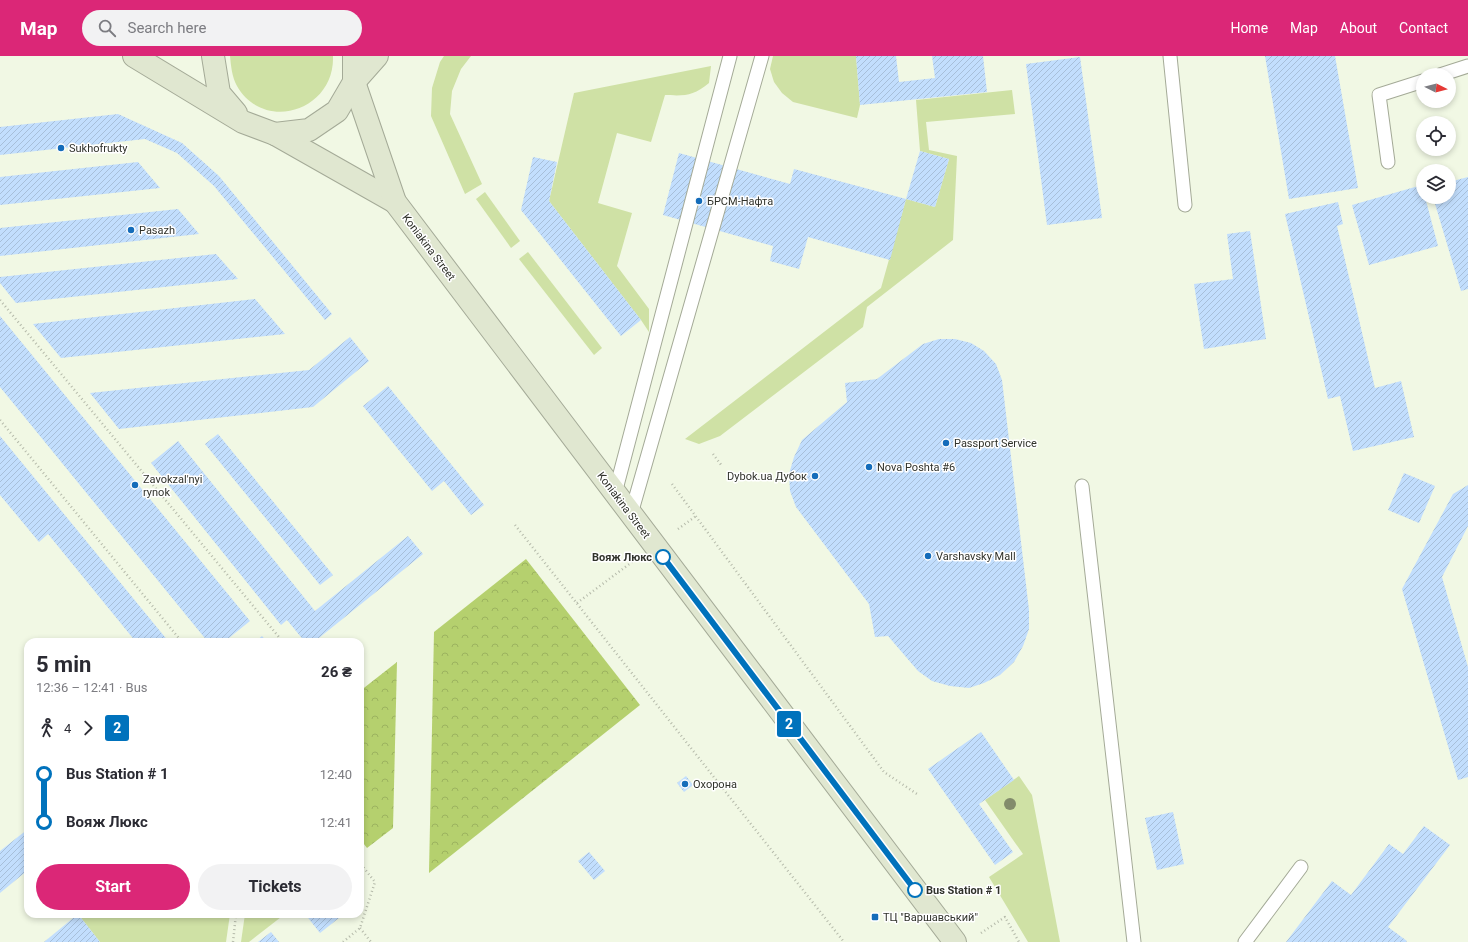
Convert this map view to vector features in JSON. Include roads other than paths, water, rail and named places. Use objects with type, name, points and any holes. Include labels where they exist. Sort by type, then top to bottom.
[{"type":"main road","points":[[134,56],[243,122],[275,134],[395,202]]},
{"type":"main road","points":[[213,56],[219,93],[243,122]]},
{"type":"main road","points":[[354,56],[354,82],[395,202]]},
{"type":"main road","points":[[275,134],[309,130],[337,112],[354,82],[377,56]]},
{"type":"main road","name":"Koniakina Street","points":[[395,202],[631,514],[965,940]]},
{"type":"lane","points":[[615,492],[730,56]]},
{"type":"lane","points":[[631,514],[762,56]]},
{"type":"lane","points":[[1170,56],[1185,205]]},
{"type":"lane","points":[[1456,70],[1468,66]]},
{"type":"lane","points":[[1388,162],[1379,95],[1416,83]]},
{"type":"lane","points":[[1082,486],[1134,942]]},
{"type":"lane","points":[[1246,942],[1301,866]]},
{"type":"place","name":"Sukhofrukty","points":[[61,148]]},
{"type":"place","name":"БРСМ-Нафта","points":[[699,201]]},
{"type":"place","name":"Pasazh","points":[[131,230]]},
{"type":"place","name":"Passport Service","points":[[946,443]]},
{"type":"place","name":"Nova Poshta #6","points":[[869,467]]},
{"type":"place","name":"Dybok.ua Дубок","points":[[815,476]]},
{"type":"place","name":"Zavokzal'nyi rynok","points":[[135,485]]},
{"type":"place","name":"Varshavsky Mall","points":[[928,556]]},
{"type":"place","name":"Вояж Люкс","points":[[663,557]]},
{"type":"place","name":"Охорона","points":[[685,784]]},
{"type":"place","name":"Bus Station # 1","points":[[915,890]]},
{"type":"place","name":"ТЦ \"Варшавський\"","points":[[875,917]]}]
